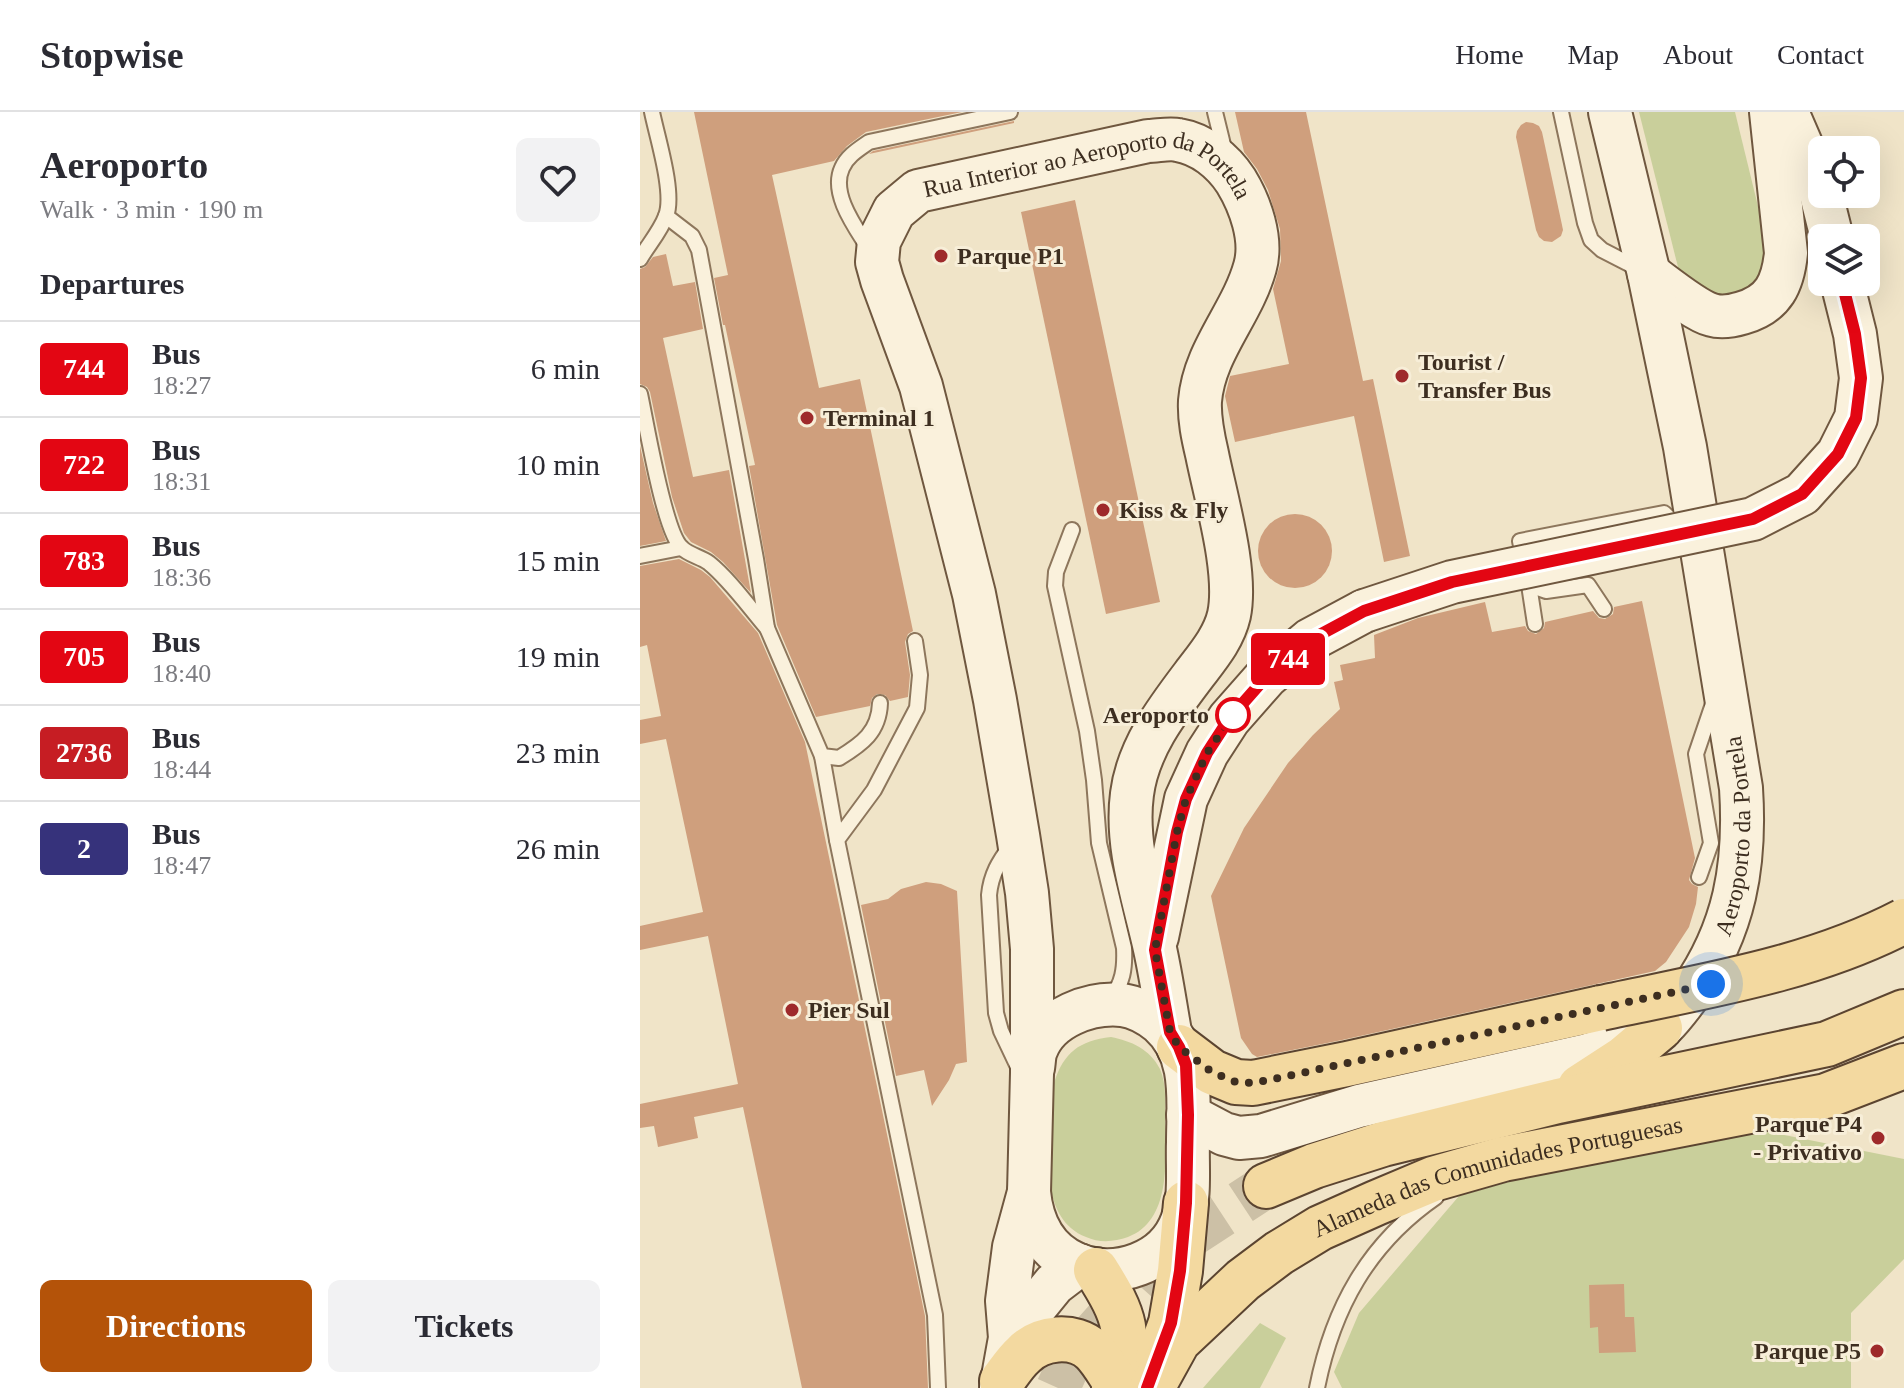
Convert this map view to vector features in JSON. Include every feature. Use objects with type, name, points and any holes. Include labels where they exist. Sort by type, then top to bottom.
[{"type":"main road","name":"Aeroporto da Portela","points":[[1610,112],[1649,274],[1685,447],[1741,788],[1744,827],[1732,908],[1719,941],[1703,974],[1660,1028]]},
{"type":"main road","points":[[1649,274],[1711,315],[1730,317],[1752,310],[1764,303],[1777,288],[1784,272],[1786,253],[1771,112]]},
{"type":"main road","points":[[1787,112],[1819,186],[1828,224]]},
{"type":"main road","name":"Rua Interior ao Aeroporto da Portela","points":[[877,262],[879,241],[894,211],[918,191],[1148,141],[1177,140],[1199,148],[1215,157],[1244,194],[1253,219],[1256,265],[1209,361],[1200,401],[1202,430],[1228,554],[1231,586],[1229,616],[1215,647],[1148,742],[1132,794],[1130,824],[1135,859],[1175,1039]]},
{"type":"main road","points":[[877,262],[921,386],[974,594],[1018,835],[1032,949],[1031,1213],[1046,1241],[1057,1252],[1088,1268],[1111,1294],[1123,1319],[1125,1337],[1122,1363],[1132,1387]]},
{"type":"main road","points":[[1155,950],[1186,799],[1207,753],[1229,719],[1266,677],[1310,640],[1364,611],[1452,582],[1753,519],[1802,494],[1838,454],[1856,418],[1861,378],[1846,296]]},
{"type":"main road","points":[[1031,1083],[1036,1049],[1046,1034],[1073,1013],[1105,1004],[1140,1010],[1156,1019],[1212,1072],[1236,1082],[1253,1083],[1357,1055],[1594,1004],[1739,979],[1854,944],[1904,921]]},
{"type":"main road","name":"Alameda das Comunidades Portuguesas","points":[[1266,1186],[1314,1166],[1383,1144],[1558,1101],[1827,1044],[1904,1012]]},
{"type":"main road","points":[[1558,1101],[1623,1059],[1660,1028]]},
{"type":"main road","points":[[1188,1115],[1224,1134],[1239,1138],[1261,1136],[1359,1106],[1588,1055],[1660,1028]]},
{"type":"main road","points":[[1132,1387],[1171,1323],[1180,1271],[1186,1203],[1188,1115],[1186,1065],[1175,1039]]},
{"type":"main road","name":"Alameda das Comunidades Portuguesas","points":[[1132,1387],[1243,1280],[1279,1253],[1320,1228],[1433,1179],[1490,1163],[1826,1096],[1904,1066]]},
{"type":"main road","points":[[1002,1384],[1010,1338],[1007,1301],[1014,1247],[1029,1192]]},
{"type":"main road","points":[[1010,1338],[1054,1284],[1088,1268],[1126,1269],[1163,1250],[1182,1221],[1186,1203]]},
{"type":"main road","points":[[1002,1384],[1024,1354],[1041,1343],[1059,1339],[1078,1342],[1093,1351],[1132,1387]]},
{"type":"lane","points":[[640,259],[666,216],[669,202],[652,112]]},
{"type":"lane","points":[[877,262],[845,211],[838,181],[842,167],[852,154],[869,142],[1010,112]]},
{"type":"lane","points":[[1215,112],[1230,173]]},
{"type":"lane","points":[[1561,112],[1591,240],[1602,250],[1649,274]]},
{"type":"lane","points":[[666,216],[692,236],[699,250],[767,628],[822,756],[935,1315],[938,1388]]},
{"type":"lane","points":[[640,394],[647,460],[681,548],[708,563],[767,628]]},
{"type":"lane","points":[[1535,624],[1520,541],[1664,513],[1702,551]]},
{"type":"lane","points":[[1072,530],[1056,572],[1055,586],[1087,731],[1099,843],[1125,961],[1122,981],[1105,1004]]},
{"type":"lane","points":[[640,556],[681,548]]},
{"type":"lane","points":[[1529,585],[1546,591],[1588,585],[1604,609]]},
{"type":"lane","points":[[837,840],[874,790],[917,708],[920,675],[915,641]]},
{"type":"lane","points":[[1699,877],[1711,843],[1696,754],[1723,674]]},
{"type":"lane","points":[[822,756],[839,758],[857,747],[876,727],[880,703]]},
{"type":"lane","points":[[1317,1388],[1337,1319],[1351,1287],[1369,1261],[1418,1210],[1490,1163]]},
{"type":"green space","points":[[1639,112],[1735,112],[1765,235],[1763,273],[1754,286],[1740,296],[1712,301],[1681,279]]},
{"type":"green space","points":[[1111,1037],[1139,1047],[1151,1056],[1160,1069],[1165,1096],[1166,1155],[1163,1188],[1152,1218],[1142,1229],[1128,1237],[1101,1241],[1071,1228],[1054,1202],[1050,1185],[1054,1083],[1063,1063],[1074,1050]]},
{"type":"green space","points":[[1749,1128],[1904,1159],[1904,1259],[1851,1313],[1851,1388],[1342,1388],[1334,1372],[1359,1313],[1459,1196],[1628,1148]]},
{"type":"green space","points":[[1260,1323],[1286,1338],[1260,1388],[1203,1388]]},
{"type":"building","name":"Terminal 1","points":[[694,112],[962,112],[866,132],[834,161],[772,175],[819,388],[860,379],[913,631],[905,642],[910,675],[908,697],[890,701],[885,695],[877,694],[870,706],[816,717],[777,625],[749,466],[755,465],[714,278],[728,275]]},
{"type":"building","points":[[1235,112],[1306,112],[1363,381],[1373,379],[1410,556],[1384,562],[1354,416],[1235,442],[1225,396],[1230,376],[1289,364],[1273,289],[1281,261],[1280,229],[1268,190],[1244,152]]},
{"type":"building","points":[[1526,122],[1539,126],[1542,132],[1563,230],[1561,236],[1552,242],[1544,241],[1536,230],[1516,137],[1521,125]]},
{"type":"building","points":[[1014,123],[869,154],[873,151]]},
{"type":"building","points":[[1075,200],[1160,602],[1106,614],[1021,212]]},
{"type":"building","points":[[666,254],[673,286],[695,282],[703,329],[663,338],[693,477],[729,470],[751,593],[723,562],[691,542],[684,533],[672,497],[650,392],[640,384],[640,269],[653,257]]},
{"type":"building","points":[[640,446],[653,503],[666,541],[640,546]]},
{"type":"building","points":[[1295,514],[1316,520],[1326,530],[1332,551],[1326,572],[1316,582],[1295,588],[1274,582],[1264,572],[1258,551],[1264,530],[1274,520]]},
{"type":"building","name":"Pier Sul","points":[[679,559],[710,577],[758,633],[805,742],[925,1316],[928,1388],[802,1388],[743,1107],[694,1117],[698,1138],[658,1147],[654,1126],[640,1128],[640,1104],[738,1084],[708,936],[640,950],[640,926],[703,912],[666,739],[640,744],[640,720],[661,716],[647,645],[640,647],[640,566]]},
{"type":"building","points":[[1642,601],[1695,858],[1689,880],[1698,887],[1689,927],[1666,962],[1655,971],[1342,1040],[1257,1057],[1252,1054],[1241,1038],[1211,896],[1244,828],[1288,763],[1340,709],[1334,682],[1343,680],[1340,665],[1375,658],[1374,635],[1418,618],[1485,602],[1492,632],[1525,626],[1536,634],[1544,628],[1545,622],[1593,611],[1599,618],[1605,619],[1613,614],[1614,607]]},
{"type":"building","points":[[926,882],[957,891],[967,1062],[956,1064],[932,1106],[924,1070],[896,1076],[861,905],[888,899],[901,889]]},
{"type":"building","points":[[1624,1284],[1625,1317],[1634,1317],[1636,1352],[1599,1353],[1598,1327],[1590,1328],[1589,1285]]},
{"type":"tunnel","points":[[1058,1388],[1071,1359],[1142,1279],[1181,1242],[1266,1186]]},
{"type":"bus line","name":"744","points":[[1147,1388],[1171,1323],[1180,1271],[1186,1203],[1188,1115],[1186,1065],[1170,1032],[1155,950],[1177,832],[1186,799],[1207,753],[1229,719],[1266,677],[1310,640],[1364,611],[1452,582],[1753,519],[1802,494],[1838,454],[1856,418],[1861,378],[1846,296]]},
{"type":"place","name":"Parque P1","points":[[941,256]]},
{"type":"place","name":"Tourist / Transfer Bus","points":[[1402,376]]},
{"type":"place","name":"Terminal 1","points":[[807,418]]},
{"type":"place","name":"Kiss & Fly","points":[[1103,510]]},
{"type":"place","name":"Aeroporto","points":[[1233,715]]},
{"type":"place","name":"Pier Sul","points":[[792,1010]]},
{"type":"place","name":"Parque P4 - Privativo","points":[[1878,1138]]},
{"type":"place","name":"Parque P5","points":[[1877,1351]]},
{"type":"route","points":[[1233,715],[1207,753],[1186,799],[1155,950],[1170,1032],[1179,1047],[1212,1072],[1236,1082],[1253,1083],[1711,984]]}]
